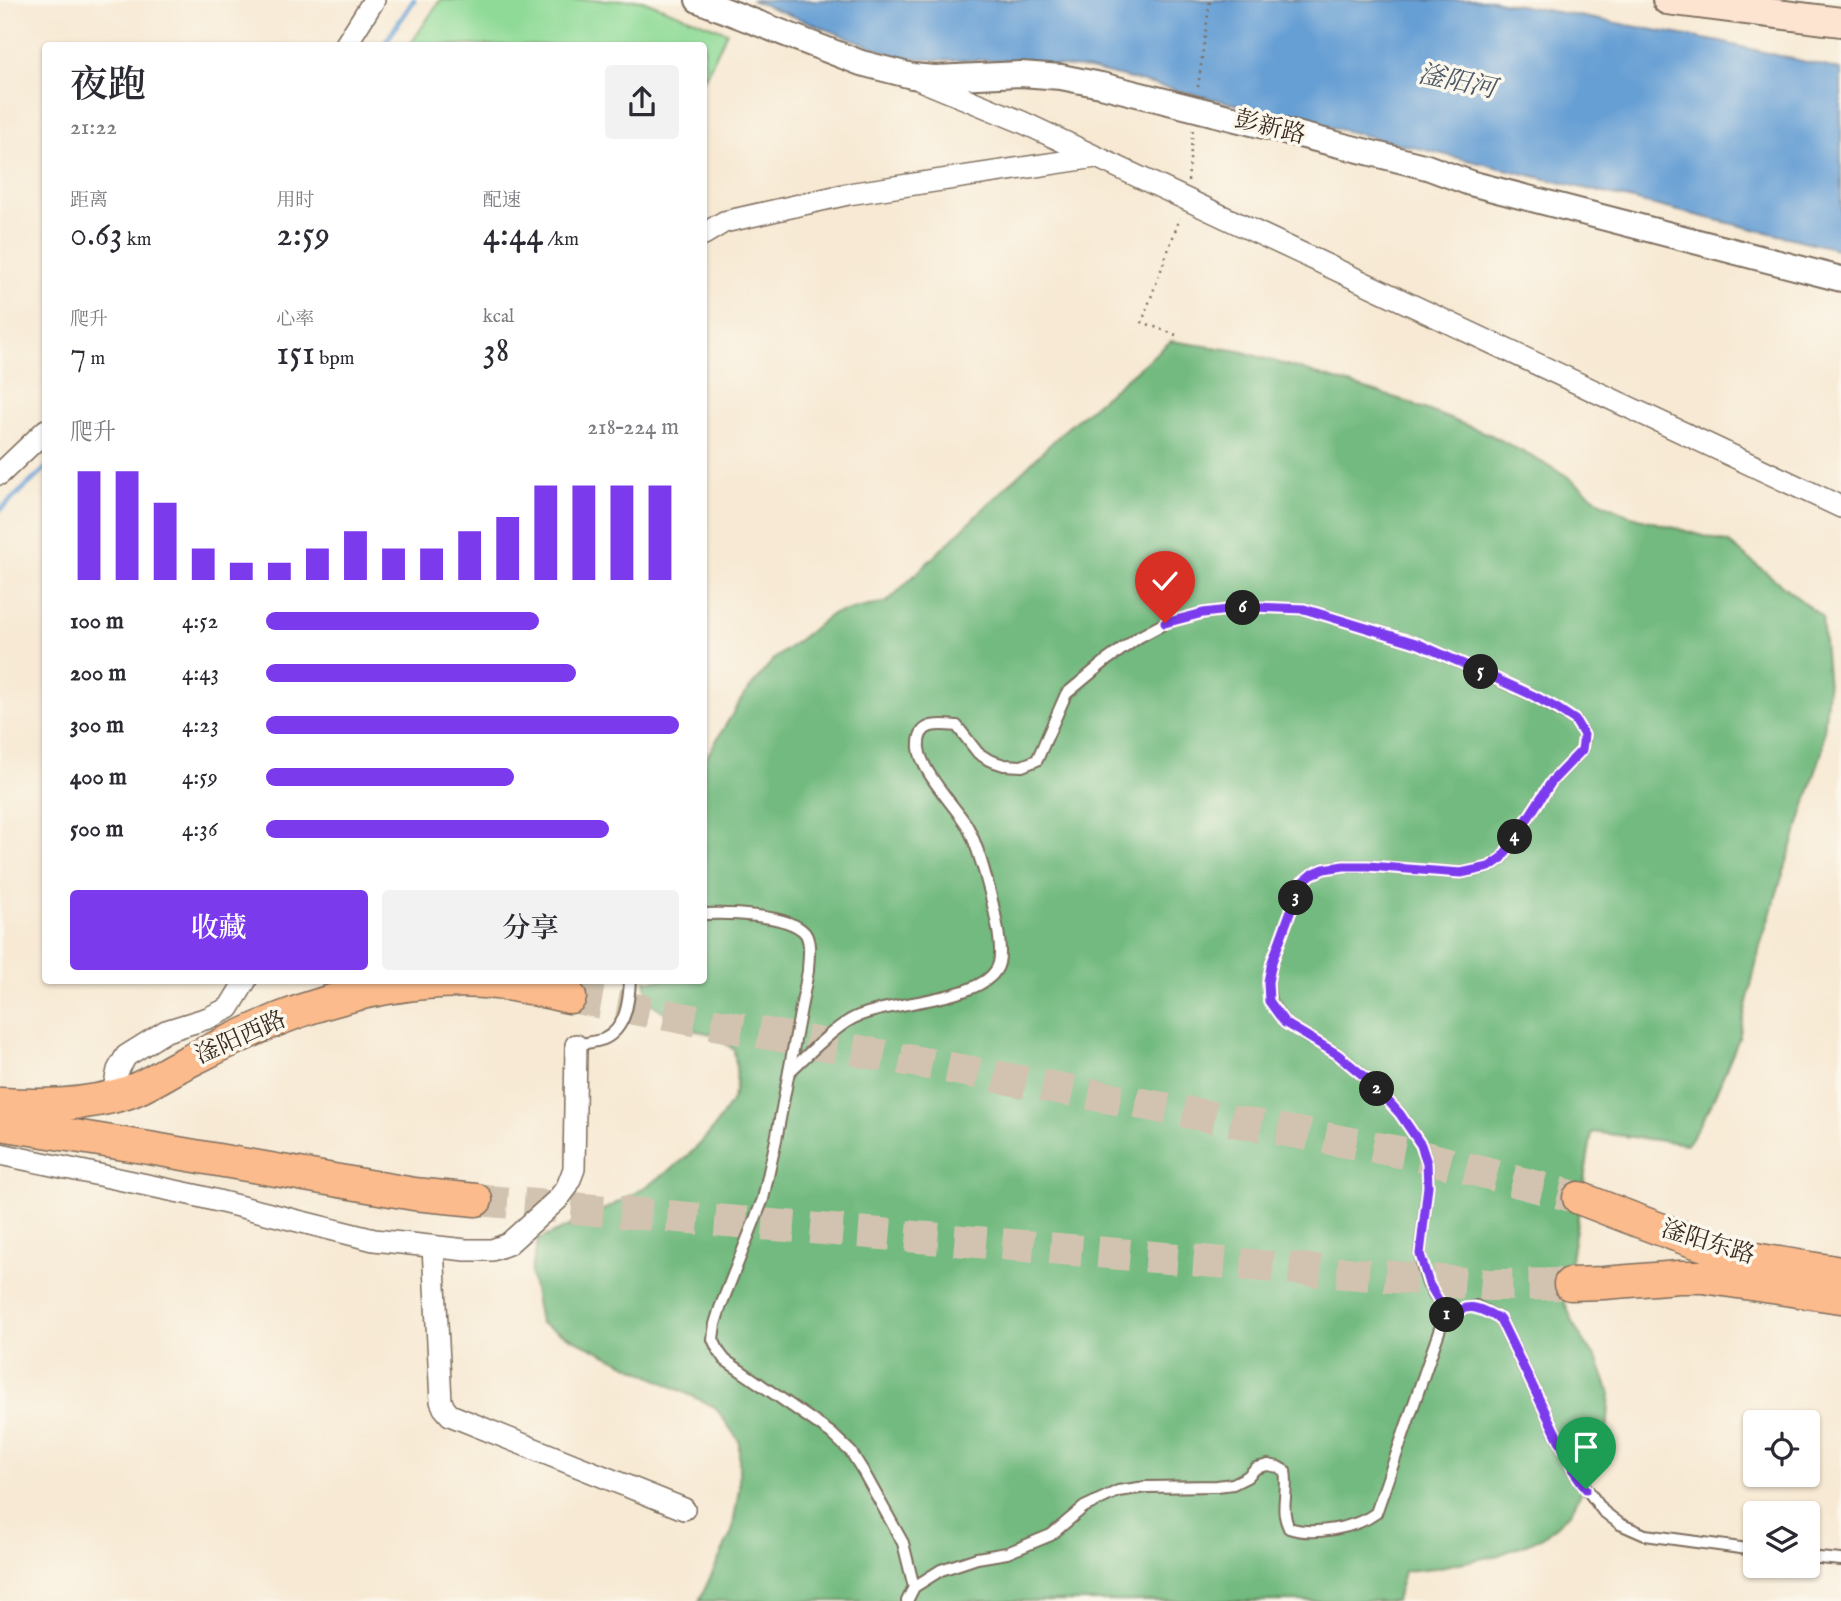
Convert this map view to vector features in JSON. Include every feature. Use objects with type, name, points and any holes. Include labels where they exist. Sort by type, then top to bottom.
[{"type":"main road","points":[[1667,0],[1841,22]]},
{"type":"main road","name":"滏阳西路","points":[[0,1104],[51,1105],[112,1097],[129,1092],[207,1051],[281,1018],[337,1000],[415,984]]},
{"type":"main road","name":"滏阳西路","points":[[504,984],[570,996]]},
{"type":"main road","points":[[0,1124],[388,1189],[477,1200]]},
{"type":"main road","name":"滏阳东路","points":[[1579,1198],[1721,1250],[1841,1273]]},
{"type":"main road","name":"滏阳东路","points":[[1570,1284],[1703,1277],[1841,1297]]},
{"type":"street","points":[[348,42],[374,0]]},
{"type":"street","name":"彭新路","points":[[698,0],[861,63],[912,76],[935,78],[1021,74],[1061,77],[1101,85],[1427,167],[1470,183],[1841,279]]},
{"type":"street","points":[[912,76],[1022,122],[1841,507]]},
{"type":"street","points":[[707,232],[724,222],[848,194],[1096,157]]},
{"type":"street","points":[[0,474],[42,434]]},
{"type":"street","points":[[112,1097],[118,1070],[126,1056],[166,1031],[208,1018],[229,1008],[244,984]]},
{"type":"street","points":[[0,1154],[194,1195],[374,1240],[466,1250],[492,1250],[508,1244],[558,1199],[567,1187],[574,1169],[576,1045]]},
{"type":"street","points":[[433,1247],[441,1401],[450,1415],[684,1509]]},
{"type":"lane","points":[[789,1072],[851,1019],[875,1010],[970,989],[986,981],[996,971],[1001,947],[985,870],[967,826],[922,759],[920,737],[928,726],[957,726],[978,753],[1004,765],[1022,766],[1037,760],[1066,694],[1139,637],[1165,623],[1203,613],[1253,607],[1304,609],[1419,644],[1534,696],[1575,720],[1584,735],[1582,750],[1552,781],[1502,858],[1489,867],[1461,873],[1344,866],[1312,874],[1301,883],[1272,962],[1268,982],[1269,1001],[1285,1023],[1337,1054],[1371,1082],[1400,1114],[1421,1145],[1427,1163],[1428,1186],[1420,1254],[1429,1284],[1448,1316]]},
{"type":"lane","points":[[707,914],[753,916],[790,924],[804,933],[808,943],[808,971],[763,1199],[720,1308],[713,1339],[725,1360],[831,1433],[851,1452],[903,1543],[914,1587]]},
{"type":"lane","points":[[576,1045],[605,1038],[621,1024],[629,1000],[630,984]]},
{"type":"lane","points":[[907,1601],[914,1587],[941,1570],[977,1558],[1007,1553],[1051,1535],[1084,1507],[1118,1491],[1146,1487],[1233,1484],[1247,1478],[1256,1468],[1268,1465],[1285,1471],[1288,1485],[1284,1508],[1289,1528],[1311,1531],[1365,1522],[1376,1513],[1443,1320],[1457,1310],[1476,1307],[1500,1319],[1575,1473],[1603,1511],[1620,1524],[1645,1535],[1743,1548]]},
{"type":"lane","points":[[1820,1558],[1841,1560]]},
{"type":"path","points":[[1176,335],[1142,322],[1186,200],[1210,0]]},
{"type":"green space","points":[[440,0],[642,0],[727,32],[707,74],[707,42],[412,42]]},
{"type":"green space","points":[[1171,341],[1240,351],[1399,399],[1491,435],[1564,474],[1601,502],[1628,515],[1729,543],[1822,617],[1828,688],[1822,752],[1760,946],[1739,1038],[1710,1107],[1687,1144],[1592,1132],[1564,1301],[1576,1329],[1599,1363],[1610,1393],[1607,1432],[1594,1469],[1570,1513],[1543,1537],[1499,1555],[1435,1568],[1404,1571],[1396,1601],[699,1601],[732,1532],[739,1489],[739,1441],[715,1407],[540,1323],[531,1273],[538,1240],[614,1205],[664,1175],[706,1138],[733,1097],[736,1079],[734,1050],[716,1035],[689,1029],[648,1001],[646,984],[707,984],[707,756],[742,698],[773,660],[832,614],[887,602],[1067,428]]},
{"type":"water","name":"滏阳河","points":[[751,0],[1491,0],[1720,42],[1841,70],[1841,250],[1089,69],[1003,60],[899,57]]},
{"type":"waterway","points":[[386,42],[414,0]]},
{"type":"waterway","points":[[0,510],[42,472]]},
{"type":"tunnel","points":[[570,997],[1421,1156],[1579,1198]]},
{"type":"tunnel","points":[[476,1200],[1489,1285],[1570,1284]]},
{"type":"route","points":[[1165,623],[1203,613],[1253,607],[1304,609],[1419,644],[1477,670],[1558,709],[1575,720],[1584,735],[1582,750],[1552,781],[1502,858],[1489,867],[1461,873],[1344,866],[1312,874],[1301,883],[1272,962],[1268,982],[1269,1001],[1285,1023],[1337,1054],[1371,1082],[1400,1114],[1421,1145],[1427,1163],[1428,1186],[1420,1254],[1429,1284],[1448,1316],[1457,1310],[1476,1307],[1500,1319],[1575,1473],[1586,1489]]}]
